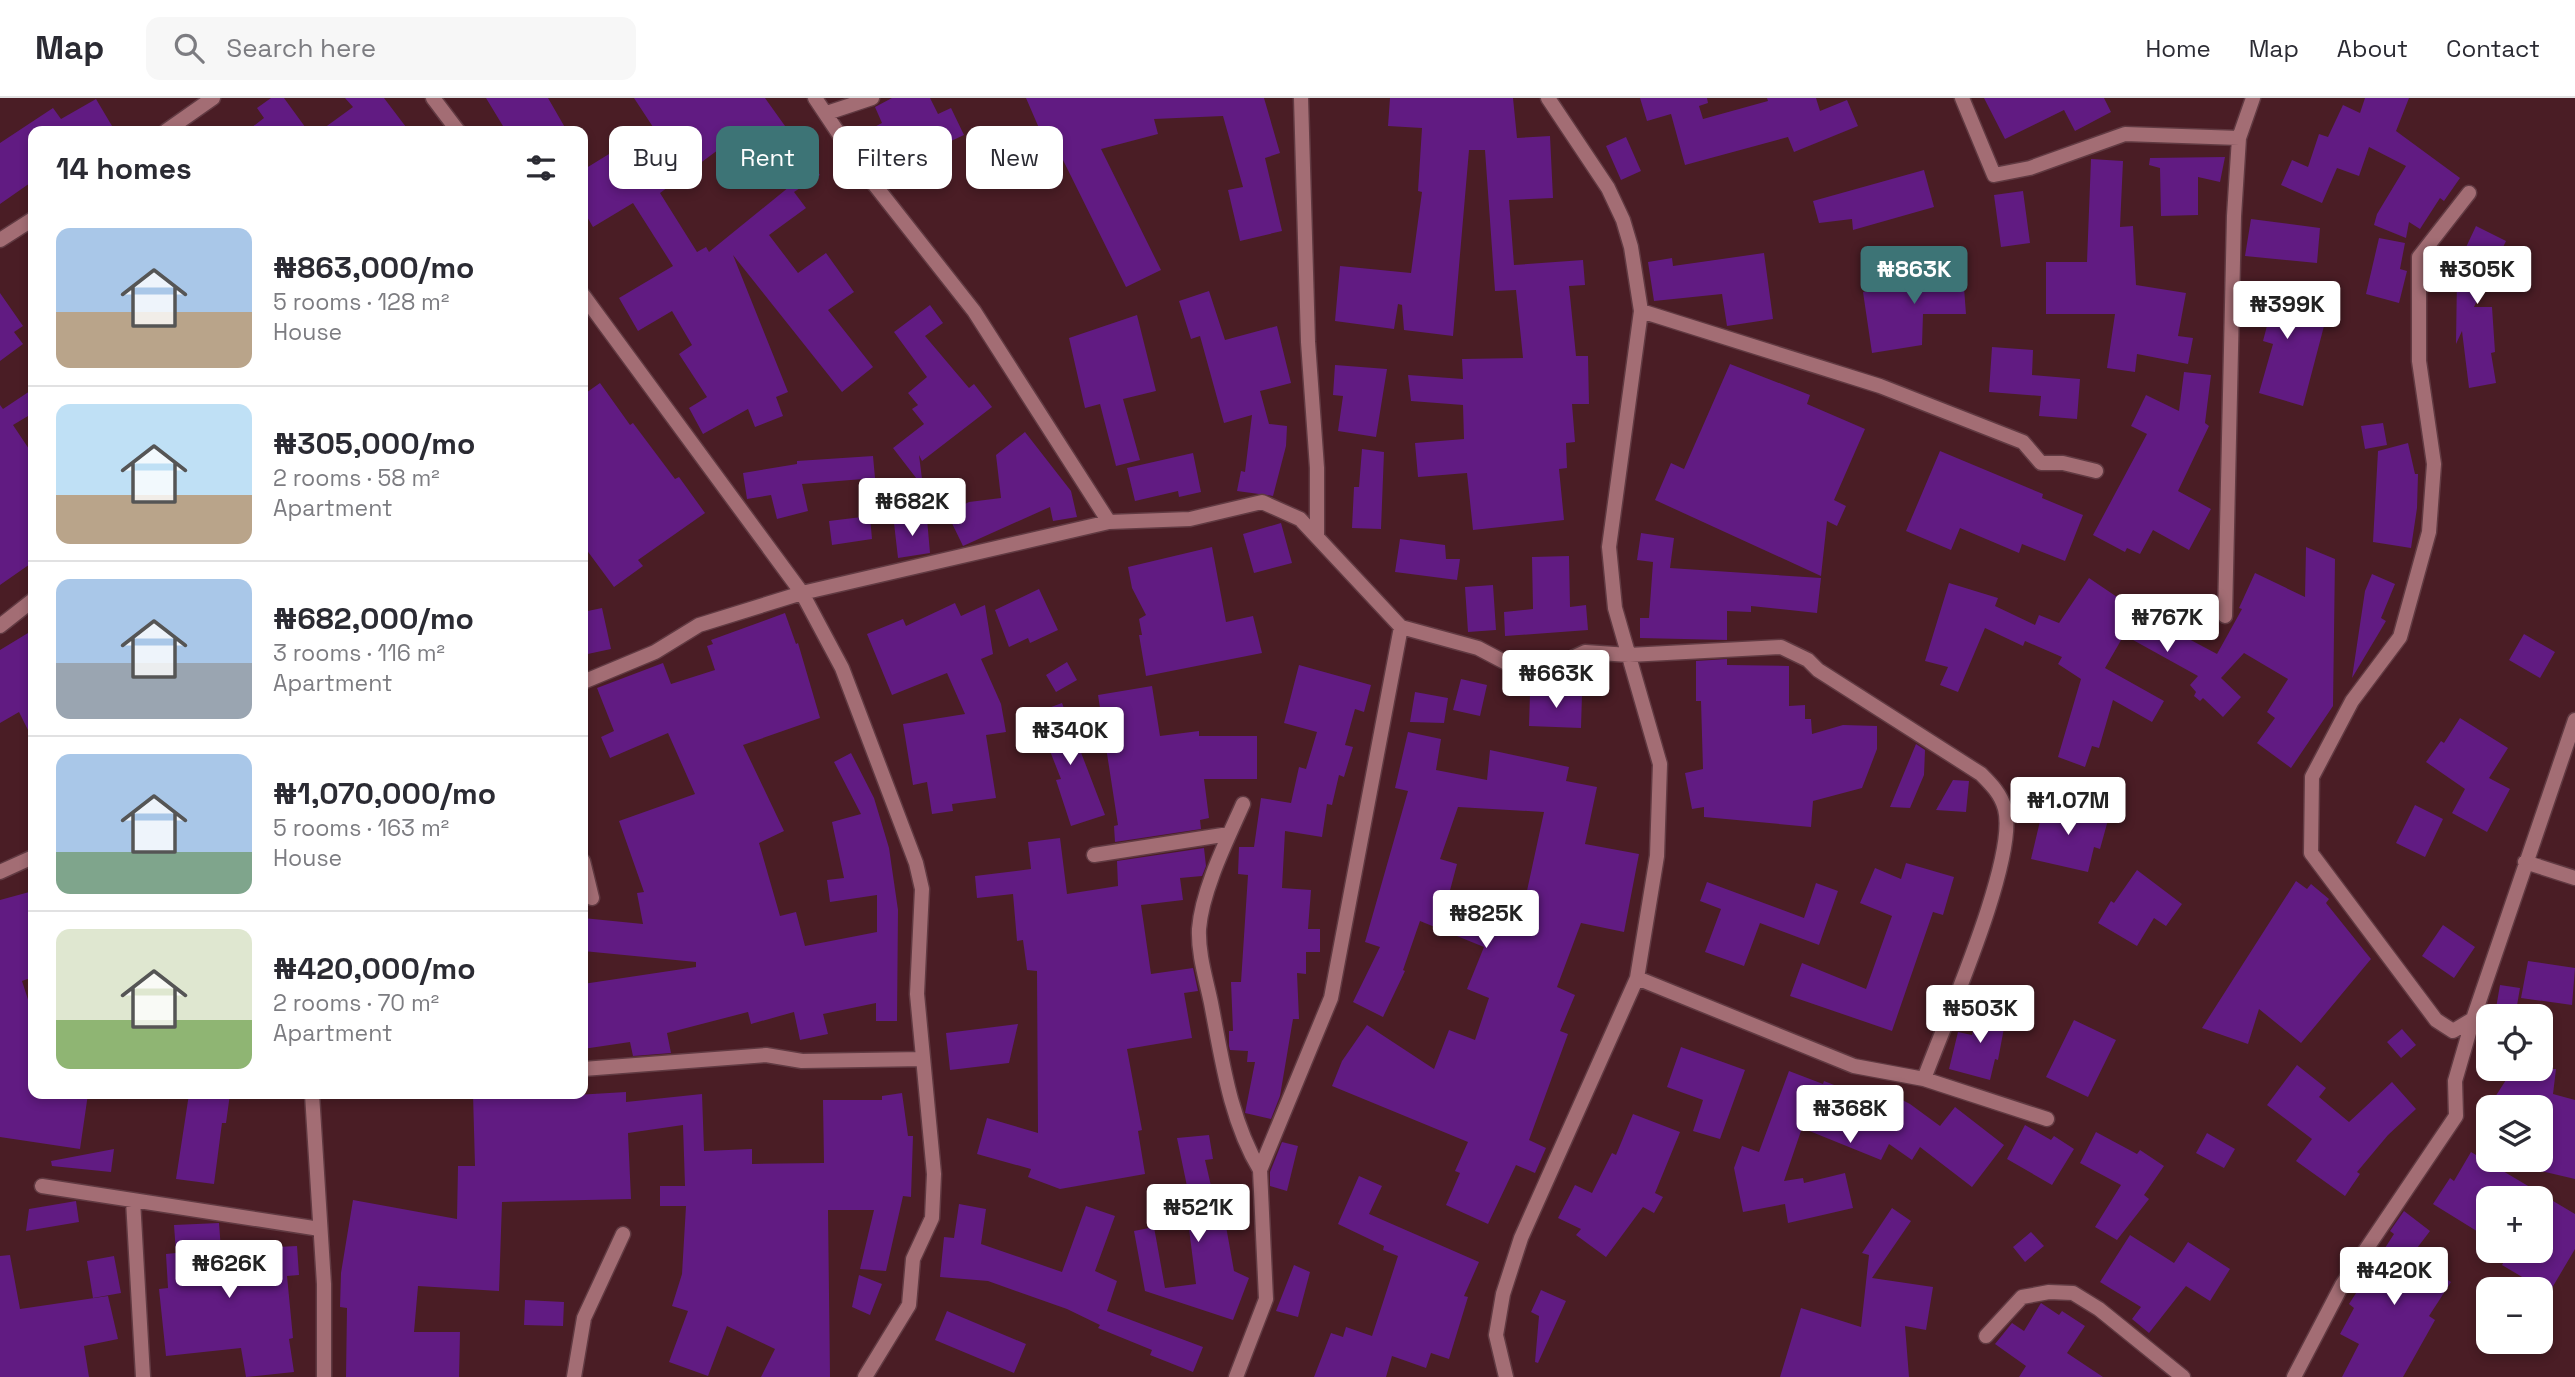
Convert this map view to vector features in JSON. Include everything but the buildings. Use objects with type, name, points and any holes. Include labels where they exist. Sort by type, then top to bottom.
[{"type":"street","points":[[173,126],[213,98]]},
{"type":"street","points":[[433,98],[454,126]]},
{"type":"street","points":[[815,98],[863,170],[974,311],[1110,523]]},
{"type":"street","points":[[827,113],[872,98]]},
{"type":"street","points":[[1301,98],[1308,342],[1317,468],[1317,537]]},
{"type":"street","points":[[1506,1377],[1496,1335],[1503,1294],[1521,1238],[1637,978],[1657,856],[1660,764],[1615,608],[1609,547],[1641,311],[1631,247],[1623,220],[1608,188],[1548,98]]},
{"type":"street","points":[[1962,98],[1994,176],[2030,168],[2125,134],[2239,138]]},
{"type":"street","points":[[2225,616],[2234,216],[2239,138],[2253,98]]},
{"type":"street","points":[[2464,1054],[2453,1031],[2436,1020],[2311,853],[2312,777],[2353,701],[2400,637],[2429,532],[2434,464],[2419,361],[2419,257],[2469,193]]},
{"type":"street","points":[[0,240],[28,222]]},
{"type":"street","points":[[588,302],[802,593],[842,668],[916,863],[922,889],[917,993],[934,1174],[932,1218],[913,1259],[909,1305],[865,1377]]},
{"type":"street","points":[[1641,311],[1880,386],[2023,442],[2041,463],[2063,463],[2096,471]]},
{"type":"street","points":[[588,680],[655,652],[699,625],[802,593],[1110,523],[1190,519],[1262,502],[1300,519],[1401,627],[1478,648],[1516,668],[1563,662],[1585,652],[1629,655],[1781,647],[1808,660],[1818,670],[1981,774],[1997,791],[2005,809],[2007,828],[1994,890],[1924,1079]]},
{"type":"street","points":[[0,626],[28,604]]},
{"type":"street","points":[[1236,1377],[1266,1299],[1260,1170],[1331,998],[1401,627]]},
{"type":"street","points":[[2294,1377],[2342,1286],[2456,1116],[2455,1081],[2473,1018],[2575,720]]},
{"type":"street","points":[[1243,804],[1203,908],[1199,929],[1200,952],[1224,1074],[1240,1132],[1260,1170]]},
{"type":"street","points":[[1094,855],[1230,834]]},
{"type":"street","points":[[0,872],[28,859]]},
{"type":"street","points":[[2525,862],[2575,878]]},
{"type":"street","points":[[588,882],[592,898]]},
{"type":"street","points":[[1637,978],[1854,1066],[1924,1079],[2047,1119]]},
{"type":"street","points":[[2453,1031],[2473,1018]]},
{"type":"street","points":[[588,1069],[766,1055],[802,1062],[923,1059]]},
{"type":"street","points":[[312,1099],[320,1228],[324,1377]]},
{"type":"street","points":[[42,1186],[320,1228]]},
{"type":"street","points":[[133,1200],[143,1377]]},
{"type":"street","points":[[574,1377],[584,1318],[623,1234]]},
{"type":"street","points":[[1986,1336],[2022,1297],[2049,1292],[2073,1293],[2099,1309],[2183,1377]]}]
